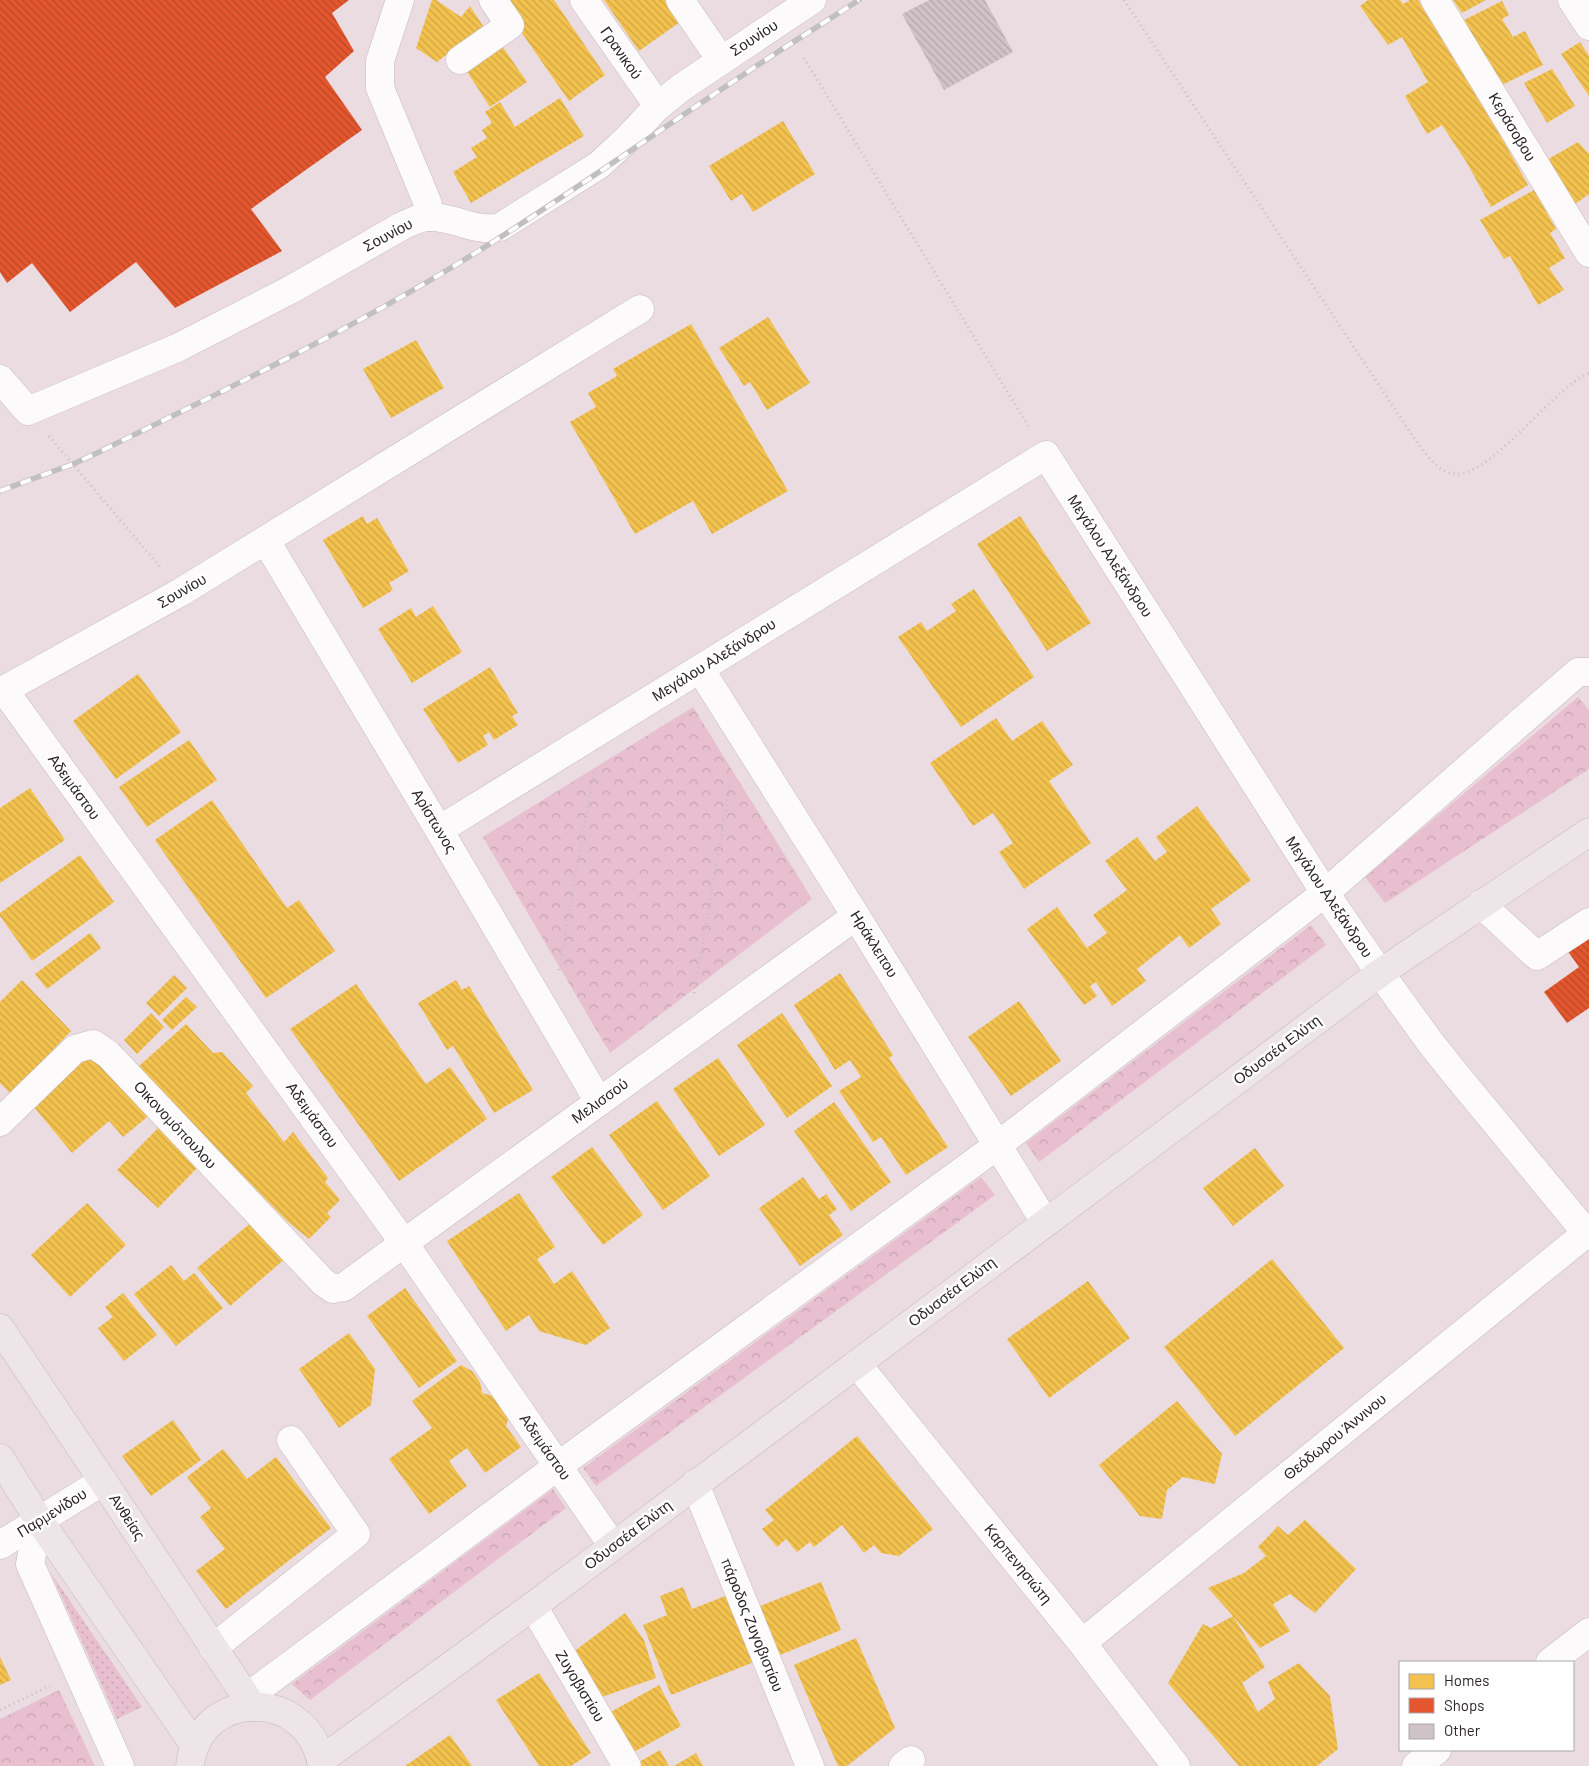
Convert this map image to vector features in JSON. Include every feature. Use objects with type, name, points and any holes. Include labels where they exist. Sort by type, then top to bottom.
[{"type":"main road","name":"Οδυσσέα Ελύτη","points":[[321,1763],[1380,973],[1589,832]]},
{"type":"main road","name":"Ανθείας","points":[[0,1328],[104,1480],[250,1702]]},
{"type":"main road","points":[[0,1458],[192,1756]]},
{"type":"main road","points":[[192,1756],[202,1734],[211,1724],[222,1715],[250,1702],[285,1713],[301,1723],[312,1738],[320,1755],[321,1763]]},
{"type":"street","points":[[400,0],[380,61],[380,88],[428,204],[428,217]]},
{"type":"street","points":[[460,60],[510,25],[493,0]]},
{"type":"street","name":"Γρανικού","points":[[584,0],[658,106]]},
{"type":"street","points":[[680,0],[721,60]]},
{"type":"street","name":"Κεράσοβου","points":[[1435,0],[1589,253]]},
{"type":"street","points":[[1572,0],[1589,26]]},
{"type":"street","name":"Σουνίου","points":[[28,411],[177,348],[290,290],[402,226],[428,217],[445,218],[483,228],[500,227],[599,165],[658,106],[682,86],[810,1]]},
{"type":"street","name":"Σουνίου","points":[[2,691],[181,592],[640,309]]},
{"type":"street","points":[[0,379],[28,411]]},
{"type":"street","name":"Μεγάλου Αλεξάνδρου","points":[[439,830],[1046,455],[1325,893],[1380,973],[1452,1071],[1588,1233]]},
{"type":"street","name":"Αρίστωνος","points":[[266,540],[599,1102]]},
{"type":"street","name":"Ηράκλειτου","points":[[700,669],[856,916],[1045,1222]]},
{"type":"street","points":[[250,1702],[558,1466],[998,1144],[1325,893],[1578,672],[1589,672]]},
{"type":"street","name":"Αδειμάστου","points":[[2,691],[404,1242],[613,1546]]},
{"type":"street","points":[[1482,904],[1537,956],[1589,922]]},
{"type":"street","name":"Μελισσού","points":[[344,1288],[404,1242],[856,916]]},
{"type":"street","name":"Οικονομόπουλου","points":[[0,1122],[75,1049],[94,1044],[108,1054],[323,1282],[333,1288],[344,1288]]},
{"type":"street","name":"Θεόδωρου Άννινου","points":[[1082,1643],[1588,1233]]},
{"type":"street","name":"Καρπενησιώτη","points":[[857,1364],[1082,1643],[1176,1766]]},
{"type":"street","points":[[213,1648],[356,1534],[291,1440]]},
{"type":"street","name":"Παρμενίδου","points":[[0,1545],[104,1480]]},
{"type":"street","name":"πάροδος Ζυγοβιστίου","points":[[695,1484],[810,1766]]},
{"type":"street","points":[[39,1520],[30,1564],[120,1766]]},
{"type":"street","name":"Ζυγοβιστίου","points":[[532,1606],[627,1766]]},
{"type":"street","points":[[1551,1661],[1589,1632]]},
{"type":"street","points":[[1416,1766],[1436,1751]]},
{"type":"path","points":[[1124,0],[1416,441],[1428,457],[1439,467],[1447,472],[1457,474],[1469,472],[1477,468],[1503,447],[1574,382],[1589,373]]},
{"type":"path","points":[[804,58],[1046,455]]},
{"type":"path","points":[[28,411],[181,592]]},
{"type":"path","points":[[550,1018],[602,730]]},
{"type":"path","points":[[686,1039],[739,730]]},
{"type":"path","points":[[0,1710],[77,1672]]},
{"type":"green space","points":[[1578,697],[1589,710],[1589,769],[1385,903],[1365,877]]},
{"type":"green space","points":[[693,707],[812,899],[610,1053],[483,837]]},
{"type":"green space","points":[[1311,925],[1326,945],[1039,1162],[1026,1143]]},
{"type":"green space","points":[[981,1177],[995,1195],[596,1486],[583,1468]]},
{"type":"green space","points":[[553,1489],[566,1508],[310,1700],[292,1684]]},
{"type":"green space","points":[[51,1573],[142,1707],[117,1719]]},
{"type":"green space","points":[[59,1690],[95,1766],[0,1766],[0,1719]]},
{"type":"building: Homes","points":[[432,0],[436,0],[461,17],[470,6],[483,26],[437,62],[416,48]]},
{"type":"building: Homes","points":[[499,0],[554,0],[605,75],[569,101]]},
{"type":"building: Homes","points":[[604,0],[665,0],[680,22],[639,51]]},
{"type":"building: Homes","points":[[1368,0],[1400,0],[1403,4],[1410,0],[1418,0],[1528,185],[1491,207],[1467,163],[1442,125],[1427,134],[1405,96],[1428,82],[1402,37],[1388,45],[1360,6]]},
{"type":"building: Homes","points":[[1453,0],[1486,0],[1462,13]]},
{"type":"building: Homes","points":[[1502,1],[1509,15],[1502,19],[1513,37],[1525,31],[1543,65],[1502,85],[1464,20]]},
{"type":"building: Homes","points":[[1580,42],[1589,56],[1589,96],[1561,54]]},
{"type":"building: Homes","points":[[500,43],[527,82],[490,107],[464,67]]},
{"type":"building: Homes","points":[[1552,69],[1575,106],[1547,123],[1524,83]]},
{"type":"building: Homes","points":[[560,98],[584,136],[471,203],[453,172],[477,157],[471,148],[487,138],[482,130],[492,123],[485,112],[500,102],[515,127]]},
{"type":"building: Homes","points":[[783,121],[815,174],[753,212],[742,194],[731,201],[709,166]]},
{"type":"building: Homes","points":[[1578,142],[1589,154],[1589,194],[1571,207],[1545,161]]},
{"type":"building: Homes","points":[[1534,190],[1556,229],[1550,233],[1565,258],[1549,268],[1564,290],[1538,305],[1510,256],[1504,259],[1480,220]]},
{"type":"building: Homes","points":[[768,317],[810,383],[767,410],[750,382],[744,386],[719,348]]},
{"type":"building: Homes","points":[[691,324],[788,491],[712,534],[693,501],[635,534],[570,422],[596,407],[588,393],[617,376],[613,369]]},
{"type":"building: Homes","points":[[416,340],[444,388],[391,418],[363,369]]},
{"type":"building: Homes","points":[[363,516],[367,524],[377,518],[409,571],[389,583],[393,590],[363,608],[323,540]]},
{"type":"building: Homes","points":[[1020,516],[1091,623],[1047,651],[977,544]]},
{"type":"building: Homes","points":[[974,589],[1034,677],[961,727],[898,637],[921,622],[927,631],[956,611],[951,604]]},
{"type":"building: Homes","points":[[433,606],[462,652],[412,683],[378,629],[411,608],[416,617]]},
{"type":"building: Homes","points":[[490,667],[518,713],[512,716],[518,725],[494,740],[489,732],[483,736],[488,745],[458,763],[423,709]]},
{"type":"building: Homes","points":[[138,674],[181,732],[116,779],[73,721]]},
{"type":"building: Homes","points":[[996,718],[1012,741],[1042,721],[1073,765],[1049,781],[1091,843],[1024,889],[999,852],[1013,843],[993,813],[973,826],[930,763]]},
{"type":"building: Homes","points":[[189,740],[217,780],[147,827],[119,787]]},
{"type":"building: Homes","points":[[30,788],[65,840],[0,883],[0,808]]},
{"type":"building: Homes","points":[[212,800],[287,908],[299,900],[335,951],[266,998],[155,840]]},
{"type":"building: Homes","points":[[1197,806],[1251,880],[1211,909],[1221,924],[1189,948],[1180,935],[1137,969],[1146,981],[1112,1006],[1096,982],[1090,986],[1097,996],[1084,1005],[1027,929],[1057,907],[1087,948],[1107,933],[1093,915],[1127,890],[1105,861],[1137,837],[1155,861],[1167,852],[1156,837]]},
{"type":"building: Homes","points":[[80,855],[114,902],[32,961],[0,916],[0,913]]},
{"type":"building: Homes","points":[[90,933],[101,948],[47,989],[35,974]]},
{"type":"building: Homes","points":[[840,973],[893,1055],[889,1058],[948,1147],[906,1175],[881,1137],[873,1142],[839,1091],[861,1077],[850,1060],[835,1070],[794,1005]]},
{"type":"building: Homes","points":[[174,975],[187,988],[159,1016],[146,1003]]},
{"type":"building: Homes","points":[[22,980],[71,1031],[11,1094],[0,1083],[0,1002]]},
{"type":"building: Homes","points":[[456,980],[462,990],[469,986],[533,1090],[494,1113],[453,1046],[447,1050],[418,1003]]},
{"type":"building: Homes","points":[[356,984],[426,1084],[450,1067],[487,1119],[399,1181],[290,1029]]},
{"type":"building: Homes","points":[[186,997],[197,1007],[172,1030],[162,1020]]},
{"type":"building: Homes","points":[[1019,1001],[1061,1061],[1011,1096],[968,1037]]},
{"type":"building: Homes","points":[[151,1013],[164,1027],[137,1054],[124,1040]]},
{"type":"building: Homes","points":[[782,1013],[832,1086],[787,1118],[737,1045]]},
{"type":"building: Homes","points":[[186,1024],[213,1053],[222,1052],[253,1086],[246,1093],[284,1142],[293,1132],[328,1178],[325,1182],[340,1200],[327,1213],[331,1217],[309,1239],[286,1220],[247,1180],[200,1137],[139,1066]]},
{"type":"building: Homes","points":[[94,1047],[151,1114],[123,1137],[109,1121],[72,1153],[29,1101]]},
{"type":"building: Homes","points":[[718,1058],[765,1125],[719,1156],[673,1089]]},
{"type":"building: Homes","points":[[657,1101],[710,1176],[663,1210],[609,1135]]},
{"type":"building: Homes","points":[[834,1102],[891,1182],[851,1211],[794,1131]]},
{"type":"building: Homes","points":[[158,1128],[198,1167],[158,1208],[117,1170]]},
{"type":"building: Homes","points":[[592,1147],[643,1215],[603,1245],[551,1177]]},
{"type":"building: Homes","points":[[1255,1148],[1284,1186],[1233,1226],[1203,1188]]},
{"type":"building: Homes","points":[[803,1177],[819,1199],[826,1194],[837,1209],[829,1215],[843,1235],[800,1266],[759,1208]]},
{"type":"building: Homes","points":[[519,1193],[555,1247],[537,1259],[554,1284],[572,1271],[610,1328],[586,1345],[539,1331],[529,1315],[506,1331],[447,1241]]},
{"type":"building: Homes","points":[[87,1203],[126,1245],[70,1297],[31,1255]]},
{"type":"building: Homes","points":[[253,1221],[286,1258],[230,1306],[197,1268]]},
{"type":"building: Homes","points":[[1272,1259],[1344,1348],[1235,1436],[1164,1347]]},
{"type":"building: Homes","points":[[171,1265],[184,1281],[194,1273],[223,1308],[176,1346],[134,1294]]},
{"type":"building: Homes","points":[[1088,1281],[1130,1338],[1049,1398],[1007,1339]]},
{"type":"building: Homes","points":[[405,1288],[457,1361],[419,1388],[367,1316]]},
{"type":"building: Homes","points":[[123,1293],[157,1335],[124,1361],[98,1328],[113,1317],[105,1307]]},
{"type":"building: Homes","points":[[349,1333],[375,1369],[371,1405],[339,1428],[299,1369]]},
{"type":"building: Homes","points":[[461,1365],[472,1371],[480,1382],[482,1393],[493,1396],[509,1416],[506,1426],[521,1447],[485,1473],[467,1448],[449,1461],[467,1486],[429,1514],[389,1459],[432,1428],[412,1401]]},
{"type":"building: Homes","points":[[1177,1401],[1222,1454],[1215,1484],[1183,1477],[1167,1490],[1162,1519],[1140,1516],[1099,1465]]},
{"type":"building: Homes","points":[[173,1420],[201,1460],[151,1496],[122,1456]]},
{"type":"building: Homes","points":[[857,1436],[933,1529],[899,1556],[881,1553],[874,1545],[864,1553],[842,1525],[814,1547],[810,1542],[797,1552],[786,1539],[777,1547],[762,1529],[774,1520],[765,1510]]},
{"type":"building: Homes","points":[[223,1449],[247,1479],[276,1457],[331,1528],[226,1609],[196,1571],[225,1549],[200,1517],[211,1508],[187,1477]]},
{"type":"building: Homes","points":[[1305,1520],[1356,1569],[1315,1613],[1290,1594],[1273,1604],[1290,1631],[1260,1648],[1208,1588],[1244,1573],[1266,1556],[1258,1547],[1278,1526],[1288,1535]]},
{"type":"building: Homes","points":[[821,1582],[841,1630],[780,1655],[760,1606]]},
{"type":"building: Homes","points":[[683,1587],[692,1609],[728,1595],[754,1662],[671,1695],[643,1625],[667,1615],[660,1596]]},
{"type":"building: Homes","points":[[625,1613],[644,1640],[656,1678],[599,1698],[572,1653]]},
{"type":"building: Homes","points":[[1233,1616],[1265,1667],[1242,1683],[1258,1712],[1275,1699],[1268,1682],[1299,1663],[1330,1696],[1338,1749],[1317,1766],[1239,1766],[1168,1683],[1203,1624],[1211,1628]]},
{"type":"building: Homes","points":[[856,1638],[895,1728],[847,1766],[838,1766],[794,1665]]},
{"type":"building: Homes","points":[[0,1657],[11,1680],[0,1685]]},
{"type":"building: Homes","points":[[539,1673],[591,1753],[571,1766],[539,1766],[496,1700]]},
{"type":"building: Homes","points":[[659,1685],[681,1726],[632,1753],[609,1713]]},
{"type":"building: Homes","points":[[450,1735],[472,1766],[405,1766]]},
{"type":"building: Homes","points":[[660,1750],[669,1766],[632,1766]]},
{"type":"building: Homes","points":[[696,1753],[703,1766],[674,1766]]},
{"type":"building: Shops","points":[[0,0],[349,0],[332,13],[354,51],[325,77],[362,130],[251,209],[282,251],[175,308],[136,262],[70,312],[32,263],[7,283],[0,272]]},
{"type":"building: Shops","points":[[1589,913],[1589,1008],[1567,1023],[1544,992],[1579,967],[1557,936]]},
{"type":"building: Other","points":[[929,0],[985,0],[1013,52],[944,90],[902,14]]},
{"type":"railway","points":[[0,491],[97,453],[283,361],[374,312],[464,260],[535,215],[757,65],[859,0]]}]
